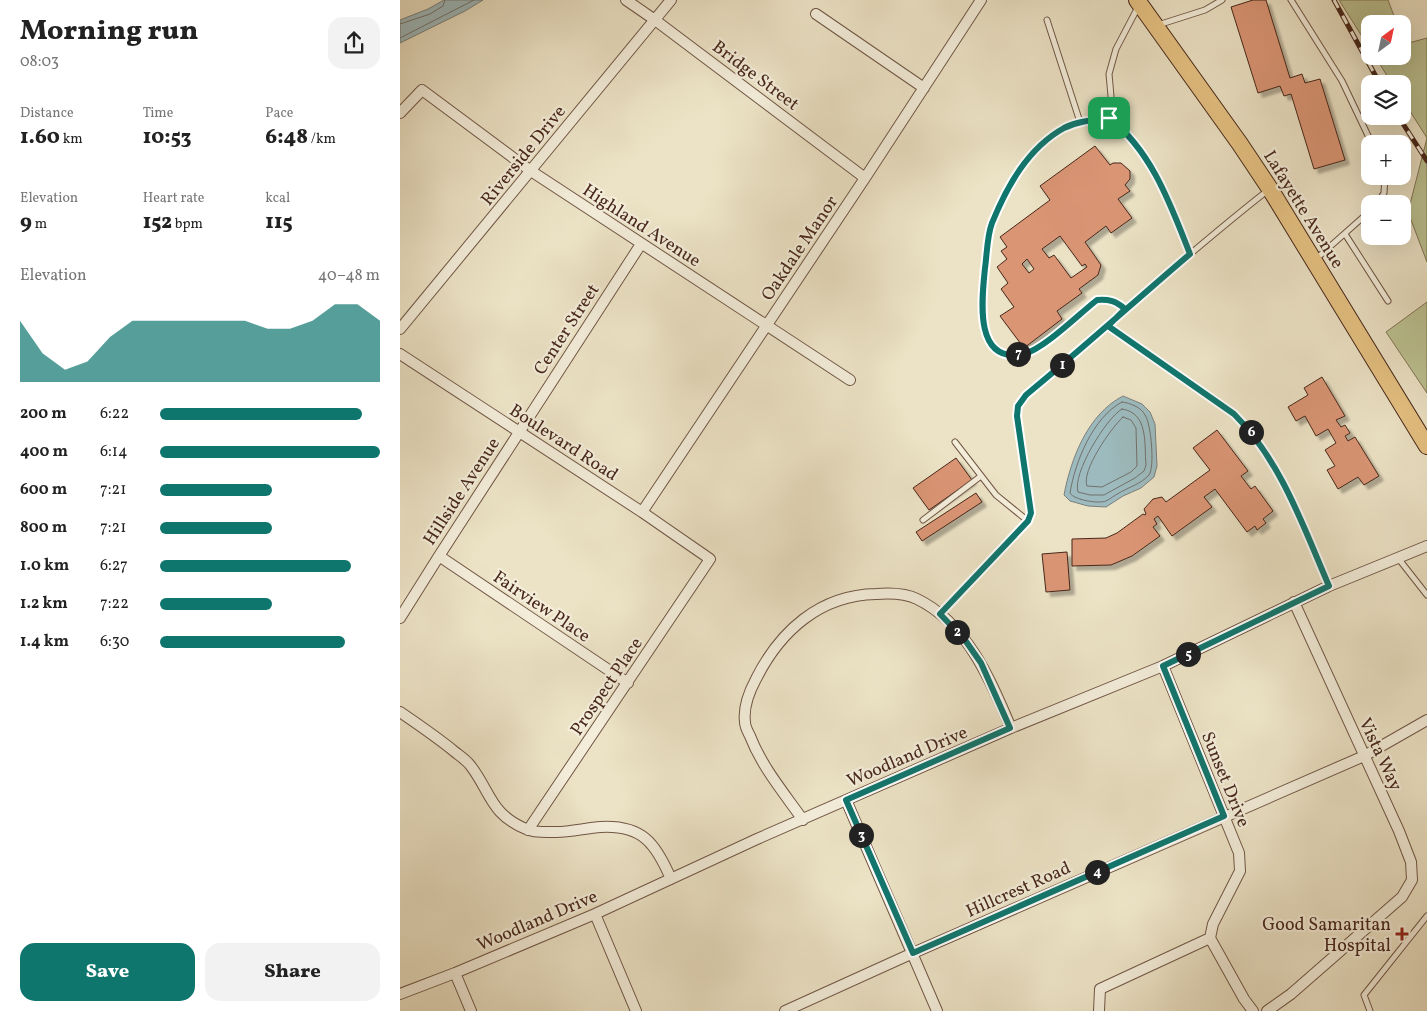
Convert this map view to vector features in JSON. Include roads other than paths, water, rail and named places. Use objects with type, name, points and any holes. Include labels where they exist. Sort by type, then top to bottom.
[{"type":"main road","name":"Lafayette Avenue","points":[[1138,2],[1270,189],[1427,446]]},
{"type":"street","name":"Bridge Street","points":[[626,0],[865,178]]},
{"type":"street","name":"Riverside Drive","points":[[400,329],[671,0]]},
{"type":"street","name":"Oakdale Manor","points":[[642,512],[865,178],[980,0]]},
{"type":"street","points":[[816,14],[924,88]]},
{"type":"street","name":"Highland Avenue","points":[[400,113],[422,90],[531,171],[850,380]]},
{"type":"street","name":"Center Street","points":[[519,432],[641,244]]},
{"type":"street","name":"Boulevard Road","points":[[400,354],[642,512],[710,559]]},
{"type":"street","name":"Hillside Avenue","points":[[400,618],[519,432]]},
{"type":"street","name":"Woodland Drive","points":[[400,994],[595,914],[757,839],[1010,728],[1163,666],[1329,586],[1427,546]]},
{"type":"street","name":"Fairview Place","points":[[439,556],[628,683]]},
{"type":"street","name":"Prospect Place","points":[[528,830],[710,559]]},
{"type":"street","points":[[803,820],[755,750],[745,723],[746,700],[764,663],[783,638],[806,617],[833,601],[859,594],[893,593],[916,598],[940,614],[965,640],[981,663],[1010,728]]},
{"type":"street","name":"Vista Way","points":[[1267,1011],[1291,994],[1402,897],[1412,880],[1411,862],[1399,831],[1294,602]]},
{"type":"street","name":"Sunset Drive","points":[[1163,666],[1239,853],[1240,871],[1212,924],[1210,938]]},
{"type":"street","points":[[400,712],[449,747],[469,764],[500,815],[528,830],[562,832],[603,827],[630,830],[646,838],[657,852],[671,879]]},
{"type":"street","name":"Hillcrest Road","points":[[785,1011],[1224,816],[1364,756],[1427,720]]},
{"type":"street","points":[[846,800],[937,1011]]},
{"type":"street","points":[[595,914],[636,1011]]},
{"type":"street","points":[[1099,1011],[1100,989],[1210,938],[1253,1011]]},
{"type":"street","points":[[455,973],[470,1011]]},
{"type":"lane","points":[[1155,26],[1206,10],[1222,0]]},
{"type":"lane","points":[[1291,0],[1342,81],[1368,135]]},
{"type":"lane","points":[[1109,118],[1109,74],[1116,49],[1138,2]]},
{"type":"lane","points":[[1047,20],[1080,122]]},
{"type":"lane","points":[[1125,309],[1118,303],[1107,299],[1097,300],[1048,341],[1024,354],[1009,354],[996,350],[986,335],[982,310],[986,257],[991,225],[1018,170],[1044,142],[1065,128],[1080,122],[1109,118],[1122,128],[1151,167],[1174,213],[1190,254]]},
{"type":"lane","points":[[940,614],[1028,521],[1031,513],[1017,416],[1018,406],[1026,395],[1190,254],[1270,189]]},
{"type":"lane","points":[[1314,261],[1361,219]]},
{"type":"lane","points":[[1345,234],[1388,300]]},
{"type":"lane","points":[[1108,326],[1234,414],[1249,429],[1269,457],[1286,488],[1329,586]]},
{"type":"lane","points":[[956,442],[996,495],[1028,521]]},
{"type":"lane","points":[[923,520],[981,476]]},
{"type":"lane","points":[[1398,558],[1427,595]]},
{"type":"lane","points":[[1370,1011],[1364,995],[1427,916]]},
{"type":"water","points":[[444,0],[483,0],[400,43],[400,20],[428,9]]},
{"type":"water","points":[[1123,396],[1142,404],[1150,412],[1155,424],[1157,466],[1154,477],[1141,488],[1123,496],[1106,507],[1088,506],[1070,501],[1064,495],[1071,466],[1083,438],[1100,414]]},
{"type":"railway","points":[[1334,0],[1375,75]]},
{"type":"railway","points":[[1404,125],[1427,161]]},
{"type":"place","name":"Good Samaritan Hospital","points":[[1402,934]]}]
